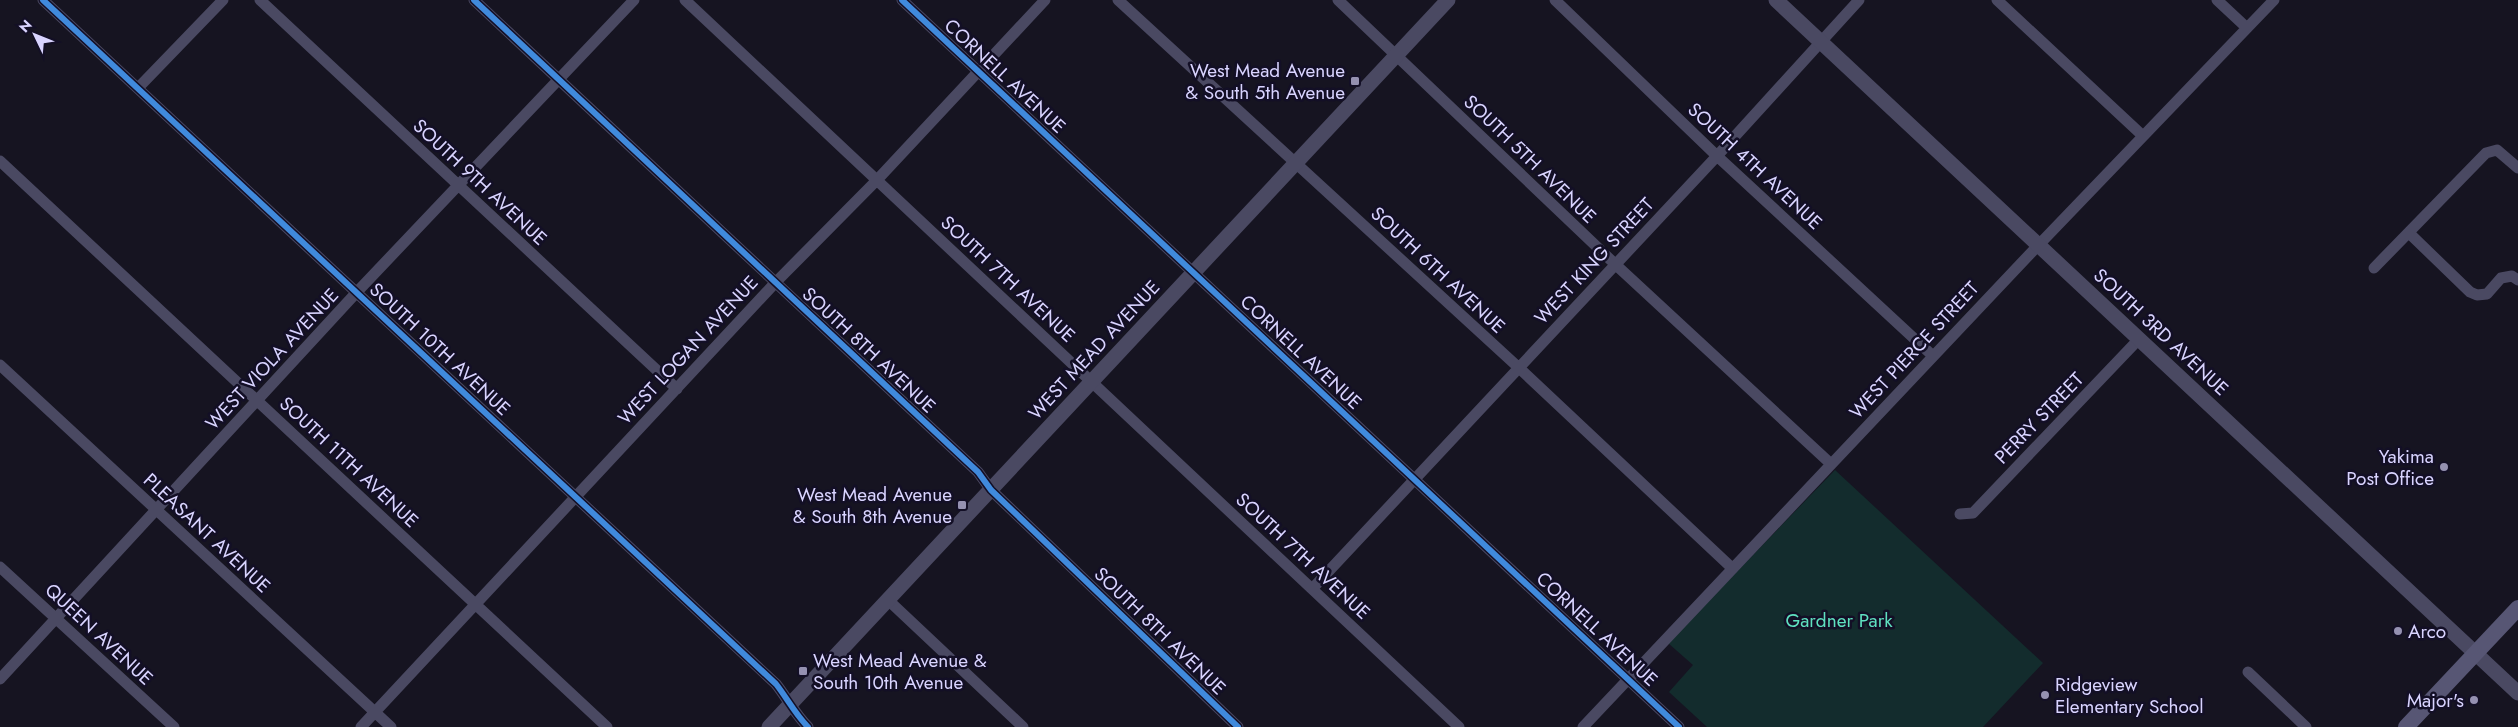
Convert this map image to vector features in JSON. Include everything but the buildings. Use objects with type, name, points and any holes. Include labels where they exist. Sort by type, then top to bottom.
[{"type":"main road","points":[[2406,727],[2518,608]]},
{"type":"street","name":"SOUTH 10TH AVENUE","points":[[43,0],[776,684],[791,703],[796,716],[808,727]]},
{"type":"street","points":[[138,88],[223,0]]},
{"type":"street","name":"SOUTH 9TH AVENUE","points":[[260,0],[677,389]]},
{"type":"street","name":"SOUTH 8TH AVENUE","points":[[474,0],[978,472],[991,490],[1238,727]]},
{"type":"street","name":"WEST VIOLA AVENUE","points":[[0,679],[356,293],[460,186],[634,0]]},
{"type":"street","name":"SOUTH 7TH AVENUE","points":[[685,0],[1459,727]]},
{"type":"street","name":"CORNELL AVENUE","points":[[902,0],[1679,727]]},
{"type":"street","name":"WEST LOGAN AVENUE","points":[[361,727],[775,283],[876,180],[1044,0]]},
{"type":"street","name":"SOUTH 6TH AVENUE","points":[[1118,0],[1518,367],[1732,568]]},
{"type":"street","name":"SOUTH 5TH AVENUE","points":[[1338,0],[1397,54],[1616,265],[1831,464]]},
{"type":"street","name":"WEST MEAD AVENUE","points":[[769,727],[1448,0]]},
{"type":"street","name":"SOUTH 4TH AVENUE","points":[[1555,0],[1717,156],[1933,356]]},
{"type":"street","name":"SOUTH 3RD AVENUE","points":[[1776,0],[2518,693]]},
{"type":"street","name":"WEST KING STREET","points":[[1312,589],[1518,367],[1616,265],[1860,0]]},
{"type":"street","points":[[1997,0],[2143,136]]},
{"type":"street","points":[[2217,0],[2247,28]]},
{"type":"street","name":"WEST PIERCE STREET","points":[[1583,727],[2039,244],[2274,0]]},
{"type":"street","points":[[2374,268],[2486,153],[2497,150],[2518,168]]},
{"type":"street","name":"SOUTH 11TH AVENUE","points":[[0,161],[607,727]]},
{"type":"street","points":[[2409,233],[2470,292],[2487,294],[2501,278],[2512,276],[2518,280]]},
{"type":"street","name":"PERRY STREET","points":[[1960,514],[1973,513],[2139,339]]},
{"type":"street","name":"PLEASANT AVENUE","points":[[0,365],[391,727]]},
{"type":"street","name":"QUEEN AVENUE","points":[[0,567],[174,727]]},
{"type":"street","points":[[887,599],[1023,727]]},
{"type":"street","points":[[2248,672],[2306,727]]},
{"type":"green space","name":"Gardner Park","points":[[1835,470],[2043,663],[1983,727],[1707,727],[1669,692],[1693,665],[1668,643]]},
{"type":"cycle path","points":[[43,0],[776,684],[808,727]]},
{"type":"cycle path","points":[[474,0],[978,472],[991,490],[1238,727]]},
{"type":"cycle path","points":[[902,0],[1679,727]]},
{"type":"place","name":"West Mead Avenue & South 5th Avenue","points":[[1355,81]]},
{"type":"place","name":"Yakima Post Office","points":[[2444,467]]},
{"type":"place","name":"West Mead Avenue & South 8th Avenue","points":[[962,505]]},
{"type":"place","name":"Arco","points":[[2398,631]]},
{"type":"place","name":"West Mead Avenue & South 10th Avenue","points":[[803,671]]},
{"type":"place","name":"Ridgeview Elementary School","points":[[2045,695]]},
{"type":"place","name":"Major's","points":[[2474,700]]}]
